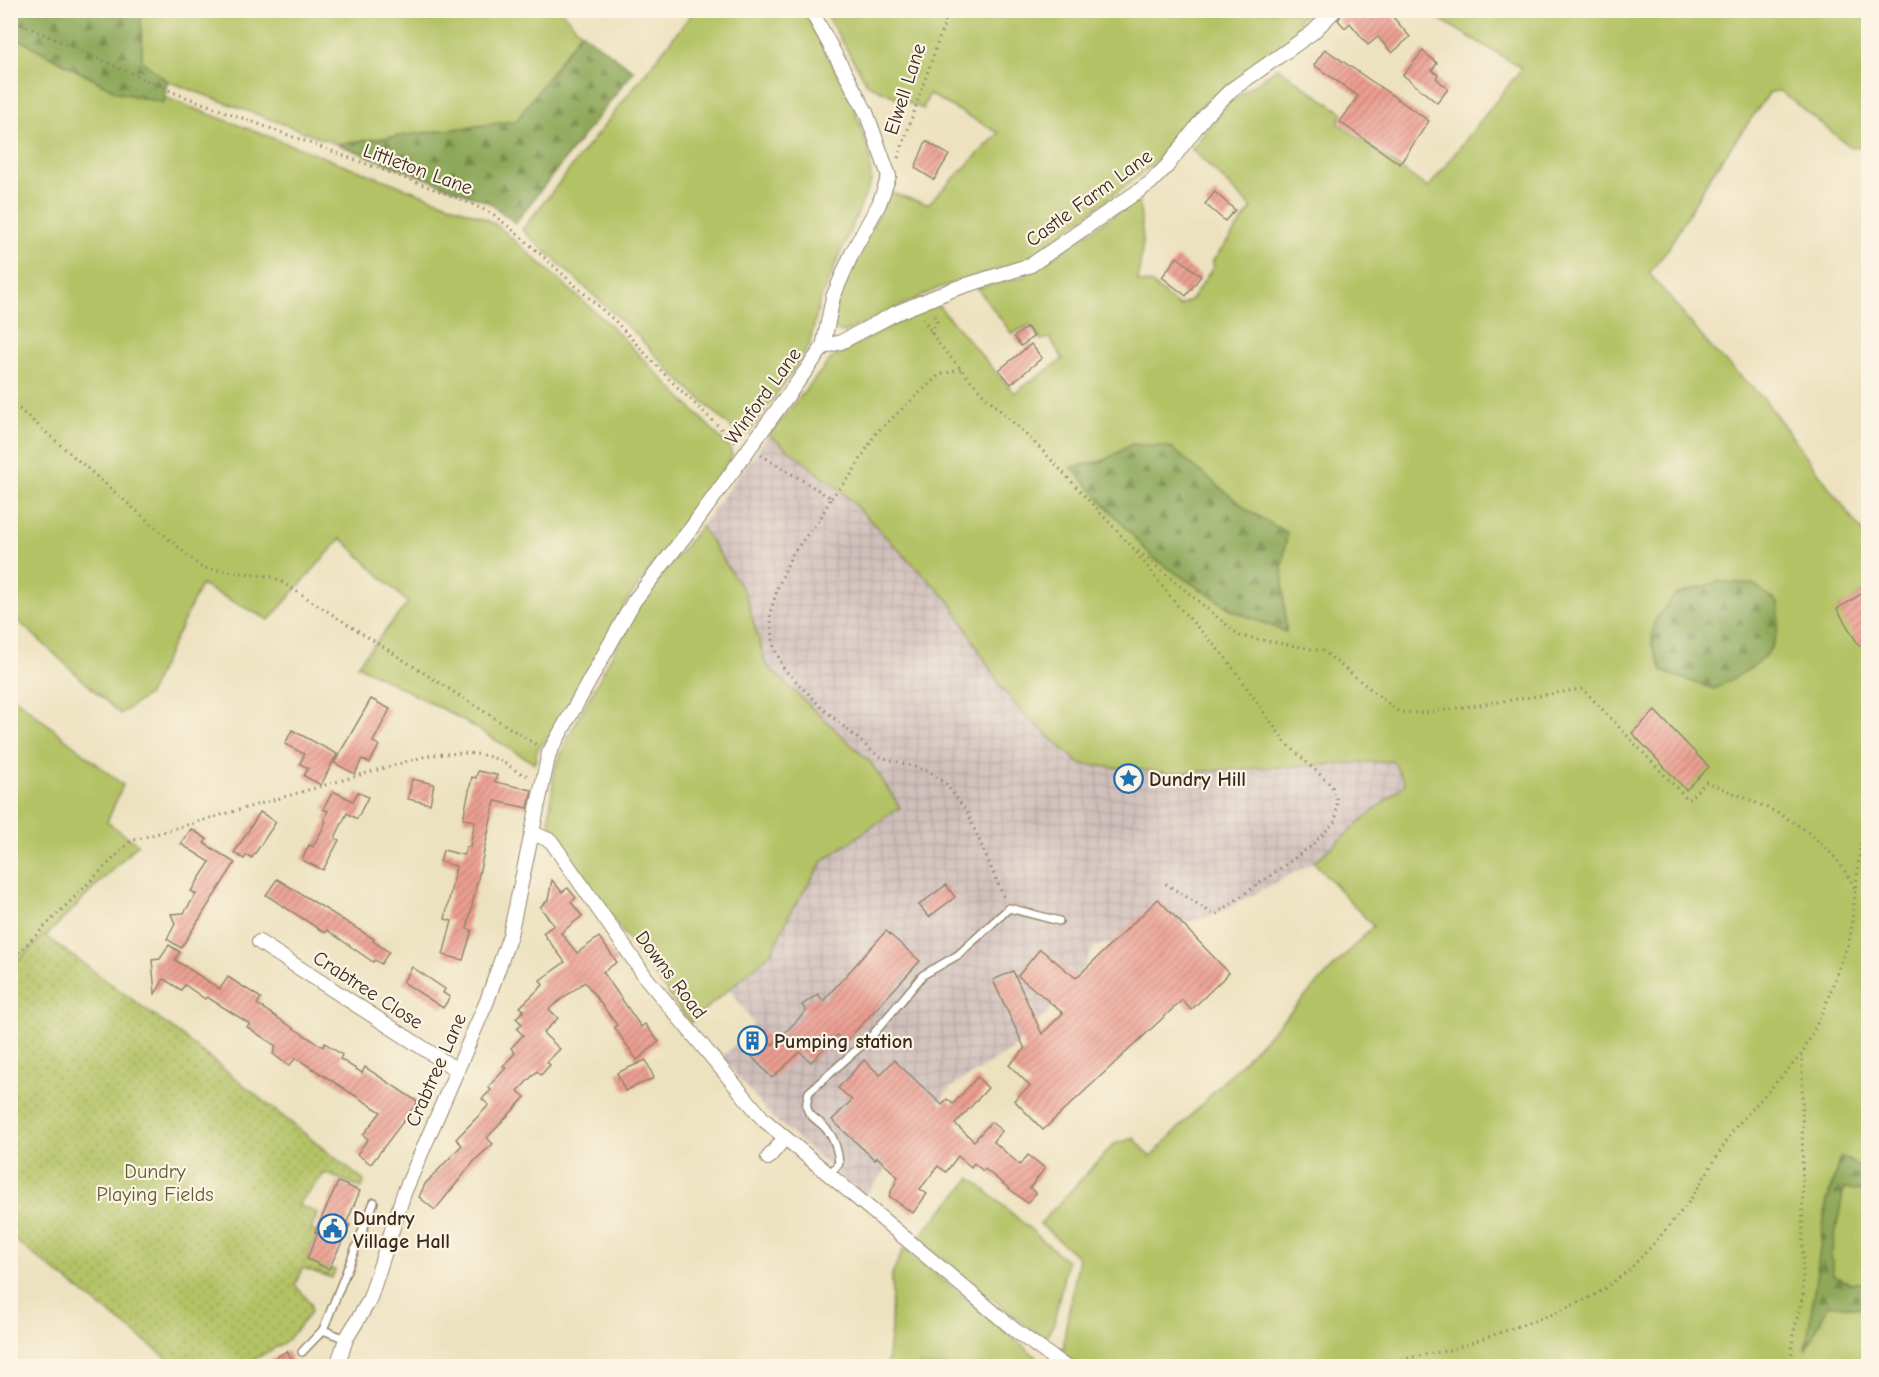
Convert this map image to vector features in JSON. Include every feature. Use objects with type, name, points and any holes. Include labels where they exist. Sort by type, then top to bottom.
[{"type":"street","points":[[811,10],[866,112],[889,176]]},
{"type":"street","name":"Castle Farm Lane","points":[[823,347],[841,342],[896,313],[954,289],[1031,265],[1114,209],[1167,166],[1205,116],[1231,90],[1312,33],[1335,10]]},
{"type":"street","name":"Winford Lane","points":[[544,779],[549,753],[634,601],[748,451],[823,347],[833,297],[853,251],[879,204],[889,176]]},
{"type":"street","name":"Crabtree Lane","points":[[337,1366],[346,1339],[369,1301],[404,1193],[487,1001],[510,935],[544,779]]},
{"type":"street","name":"Downs Road","points":[[533,833],[551,841],[647,979],[764,1120],[828,1176],[1064,1366]]},
{"type":"street","name":"Crabtree Close","points":[[259,942],[457,1070]]},
{"type":"street","points":[[768,1158],[784,1139]]},
{"type":"lane","points":[[828,1176],[839,1162],[838,1154],[828,1131],[807,1110],[809,1092],[870,1038],[923,975],[958,955],[1009,908],[1059,921]]},
{"type":"lane","points":[[302,1352],[323,1330],[374,1202]]},
{"type":"lane","points":[[323,1330],[346,1339]]},
{"type":"path","name":"Elwell Lane","points":[[889,176],[900,153],[949,10]]},
{"type":"path","name":"Littleton Lane","points":[[10,19],[175,93],[458,198],[493,214],[616,322],[670,380],[748,451],[831,498]]},
{"type":"path","points":[[920,304],[937,321],[932,333]]},
{"type":"path","points":[[920,304],[932,333],[961,369],[1134,548],[1240,636],[1323,651],[1399,712],[1425,712],[1583,688],[1688,800],[1706,782],[1779,814],[1816,837],[1837,857],[1856,891]]},
{"type":"path","points":[[961,369],[939,375],[876,433],[851,475],[831,498],[821,517],[791,556],[770,613],[774,647],[784,669],[821,707],[878,756],[928,771],[946,783],[967,812],[1009,908]]},
{"type":"path","points":[[10,401],[202,568],[274,577],[549,753]]},
{"type":"path","points":[[1134,548],[1176,603],[1226,658],[1285,742],[1332,786],[1337,800],[1336,821],[1310,846],[1215,915],[1163,882]]},
{"type":"path","points":[[10,961],[131,841],[426,756],[455,752],[477,754],[498,760],[525,775],[544,779]]},
{"type":"path","points":[[1366,1366],[1450,1350],[1556,1313],[1597,1294],[1629,1270],[1689,1203],[1734,1130],[1802,1054],[1824,1009],[1850,938],[1869,780]]},
{"type":"path","points":[[1791,1366],[1793,1335],[1803,1295],[1802,1054]]},
{"type":"shaded area","points":[[769,435],[839,489],[951,603],[1001,687],[1167,773],[1393,761],[1405,784],[1314,862],[1215,915],[1094,947],[1075,983],[1009,1052],[951,1087],[864,1197],[770,1115],[722,1058],[754,1024],[730,990],[772,952],[791,911],[824,860],[899,806],[871,763],[766,665],[745,593],[701,526]]},
{"type":"green space","points":[[560,10],[581,32],[516,121],[337,144],[167,81],[142,61],[141,11]]},
{"type":"green space","points":[[10,11],[141,11],[142,61],[167,81],[164,103],[117,92],[11,35]]},
{"type":"green space","points":[[694,11],[804,11],[853,103],[870,154],[871,182],[819,303],[809,347],[748,434],[733,429],[674,375],[637,335],[522,230]]},
{"type":"green space","points":[[824,11],[1312,11],[1301,17],[1294,36],[1190,115],[1183,128],[1150,167],[1027,260],[941,287],[845,332],[837,331],[831,325],[836,307],[856,257],[890,193],[928,204],[999,133],[929,94],[923,109],[868,85]]},
{"type":"green space","points":[[1426,11],[1868,11],[1868,134],[1861,146],[1852,148],[1780,91],[1770,92],[1711,175],[1668,249],[1649,273],[1713,350],[1765,400],[1868,540],[1868,589],[1838,609],[1868,640],[1868,1170],[1840,1157],[1826,1205],[1807,1348],[1829,1304],[1862,1308],[1868,1318],[1868,1366],[1079,1366],[1063,1354],[1065,1331],[1079,1258],[1040,1224],[1114,1144],[1134,1138],[1151,1157],[1373,926],[1314,862],[1405,784],[1393,761],[1167,773],[1080,764],[1020,710],[1001,687],[951,603],[839,489],[769,435],[831,359],[911,314],[937,304],[1014,393],[1063,359],[1050,338],[1041,340],[1029,325],[1012,334],[977,288],[1023,277],[1139,198],[1143,242],[1138,282],[1151,283],[1179,306],[1191,300],[1214,266],[1212,262],[1252,208],[1192,149],[1230,101],[1278,68],[1343,113],[1338,123],[1428,188],[1522,68]],"holes":[[[1170,447],[1249,511],[1287,533],[1282,569],[1286,632],[1232,610],[1071,467]],[[1718,582],[1753,584],[1778,603],[1714,689],[1663,672],[1652,645],[1654,622]]]},
{"type":"green space","points":[[581,32],[634,71],[515,223],[490,203],[337,144],[516,121]]},
{"type":"green space","points":[[11,35],[117,92],[164,102],[164,97],[480,216],[497,225],[610,325],[730,448],[732,455],[727,466],[624,605],[562,723],[537,750],[535,764],[452,714],[357,665],[408,603],[341,538],[269,620],[201,585],[148,695],[120,714],[11,614]]},
{"type":"green space","points":[[1132,444],[1170,447],[1249,511],[1287,533],[1282,569],[1286,632],[1232,610],[1153,558],[1071,467],[1100,463]]},
{"type":"green space","points":[[701,526],[745,593],[766,665],[871,763],[900,807],[824,860],[791,911],[772,952],[690,1023],[589,887],[549,822],[554,772],[566,741],[640,603]]},
{"type":"green space","points":[[1718,582],[1753,584],[1778,603],[1779,621],[1776,636],[1764,657],[1754,666],[1714,689],[1663,672],[1652,645],[1654,622],[1675,595]]},
{"type":"green space","points":[[10,694],[123,785],[107,822],[138,844],[11,971]]},
{"type":"green space","name":"Dundry Playing Fields","points":[[44,935],[177,1032],[364,1181],[362,1188],[325,1173],[298,1205],[318,1213],[311,1230],[318,1233],[307,1259],[335,1270],[332,1278],[303,1268],[295,1285],[311,1303],[311,1312],[287,1341],[243,1366],[177,1366],[11,1237],[10,971]]},
{"type":"green space","points":[[1841,1157],[1868,1170],[1868,1192],[1844,1188],[1831,1255],[1833,1275],[1849,1283],[1868,1283],[1868,1318],[1862,1308],[1829,1304],[1806,1350],[1826,1205]]},
{"type":"green space","points":[[971,1178],[1067,1261],[1054,1323],[1046,1337],[1038,1335],[917,1239]]},
{"type":"green space","points":[[1844,1187],[1868,1192],[1868,1283],[1849,1283],[1833,1276],[1831,1255]]},
{"type":"green space","points":[[904,1248],[1034,1355],[1042,1366],[887,1366],[891,1328],[892,1274]]},
{"type":"building","points":[[1344,10],[1387,10],[1410,37],[1392,53],[1378,37],[1368,45],[1350,23],[1345,28],[1338,20]]},
{"type":"building","points":[[1325,49],[1429,121],[1400,164],[1340,122],[1358,96],[1314,65]]},
{"type":"building","points":[[1423,51],[1437,63],[1432,70],[1438,75],[1436,78],[1448,89],[1437,103],[1403,75]]},
{"type":"building","points":[[926,141],[949,155],[934,180],[915,168]]},
{"type":"building","points":[[1215,192],[1235,210],[1225,221],[1205,204]]},
{"type":"building","points":[[1177,257],[1201,276],[1186,296],[1162,277]]},
{"type":"building","points":[[1027,327],[1034,336],[1021,346],[1014,337]]},
{"type":"building","points":[[1031,344],[1042,358],[1011,384],[999,370]]},
{"type":"building","points":[[1869,589],[1869,640],[1859,646],[1837,609]]},
{"type":"building","points":[[371,699],[390,709],[373,742],[379,745],[370,763],[362,759],[355,774],[334,763]]},
{"type":"building","points":[[1655,711],[1709,767],[1686,790],[1632,733]]},
{"type":"building","points":[[292,730],[337,754],[321,785],[304,776],[308,768],[300,764],[304,754],[285,744]]},
{"type":"building","points":[[478,771],[497,775],[495,782],[532,790],[528,808],[495,801],[467,929],[472,930],[463,960],[443,955],[452,921],[445,919],[456,866],[440,862],[443,850],[464,855],[466,847],[470,847],[475,821],[463,819],[472,777],[476,778]]},
{"type":"building","points":[[412,779],[434,784],[430,804],[408,799]]},
{"type":"building","points":[[333,791],[353,801],[358,792],[368,797],[357,819],[347,813],[335,838],[339,840],[323,870],[302,860],[309,845],[313,847],[326,822],[324,820],[328,811],[323,809]]},
{"type":"building","points":[[260,812],[276,822],[252,858],[247,855],[244,859],[234,853]]},
{"type":"building","points":[[191,829],[207,839],[204,843],[235,863],[181,948],[167,939],[175,924],[171,914],[184,913],[196,894],[191,891],[210,862],[181,844]]},
{"type":"building","points":[[277,879],[374,939],[373,941],[389,952],[381,964],[375,960],[373,962],[327,930],[325,933],[266,895]]},
{"type":"building","points":[[552,880],[562,892],[568,888],[576,898],[571,902],[582,916],[561,933],[577,953],[599,937],[617,962],[603,972],[641,1027],[645,1024],[659,1042],[637,1060],[614,1027],[617,1025],[585,982],[559,1001],[549,1009],[558,1018],[543,1033],[560,1049],[547,1062],[550,1065],[541,1075],[537,1071],[518,1091],[525,1097],[487,1138],[493,1144],[476,1159],[435,1210],[419,1197],[425,1184],[462,1145],[456,1139],[489,1105],[482,1099],[491,1090],[488,1087],[506,1068],[503,1066],[515,1053],[511,1048],[523,1035],[517,1029],[522,1024],[516,1018],[524,1010],[520,1007],[543,985],[540,980],[565,962],[543,933],[554,925],[540,907],[548,900]]},
{"type":"building","points":[[946,885],[955,897],[929,917],[919,905]]},
{"type":"building","points":[[1158,899],[1229,973],[1191,1010],[1182,1000],[1043,1130],[1014,1100],[1030,1086],[1009,1065],[1025,1049],[993,980],[1013,971],[1042,1034],[1063,1013],[1018,976],[1040,949],[1076,978]]},
{"type":"building","points":[[886,931],[920,961],[845,1043],[837,1035],[811,1062],[800,1052],[772,1078],[740,1044],[759,1028],[773,1045],[806,1011],[802,1005],[818,994],[823,1001]]},
{"type":"building","points":[[169,945],[180,952],[175,960],[220,989],[228,977],[261,998],[257,1004],[323,1047],[325,1043],[342,1055],[340,1059],[362,1073],[365,1067],[418,1102],[371,1164],[357,1154],[368,1139],[363,1135],[381,1112],[296,1058],[289,1066],[273,1054],[276,1046],[247,1027],[250,1024],[185,985],[181,990],[164,979],[155,994],[152,960],[160,959]]},
{"type":"building","points":[[412,967],[445,989],[443,993],[450,997],[443,1008],[403,982]]},
{"type":"building","points":[[646,1060],[654,1078],[625,1091],[617,1073]]},
{"type":"building","points":[[864,1060],[880,1075],[894,1060],[942,1105],[947,1099],[953,1104],[977,1077],[988,1088],[955,1124],[974,1141],[991,1122],[1002,1131],[993,1141],[1020,1165],[1028,1155],[1045,1168],[1030,1188],[1036,1193],[1027,1203],[985,1169],[983,1171],[974,1163],[971,1167],[958,1156],[946,1172],[938,1166],[920,1189],[927,1194],[913,1213],[889,1196],[898,1177],[877,1157],[875,1160],[832,1120],[852,1100],[838,1088]]},
{"type":"building","name":"Dundry Village Hall","points":[[338,1182],[360,1191],[346,1224],[350,1225],[329,1269],[307,1259],[318,1233],[315,1232]]},
{"type":"building","points":[[287,1351],[296,1366],[260,1366]]},
{"type":"place","name":"Dundry Hill","points":[[1128,779]]},
{"type":"place","name":"Pumping station","points":[[753,1041]]},
{"type":"place","name":"Dundry Village Hall","points":[[332,1229]]}]
